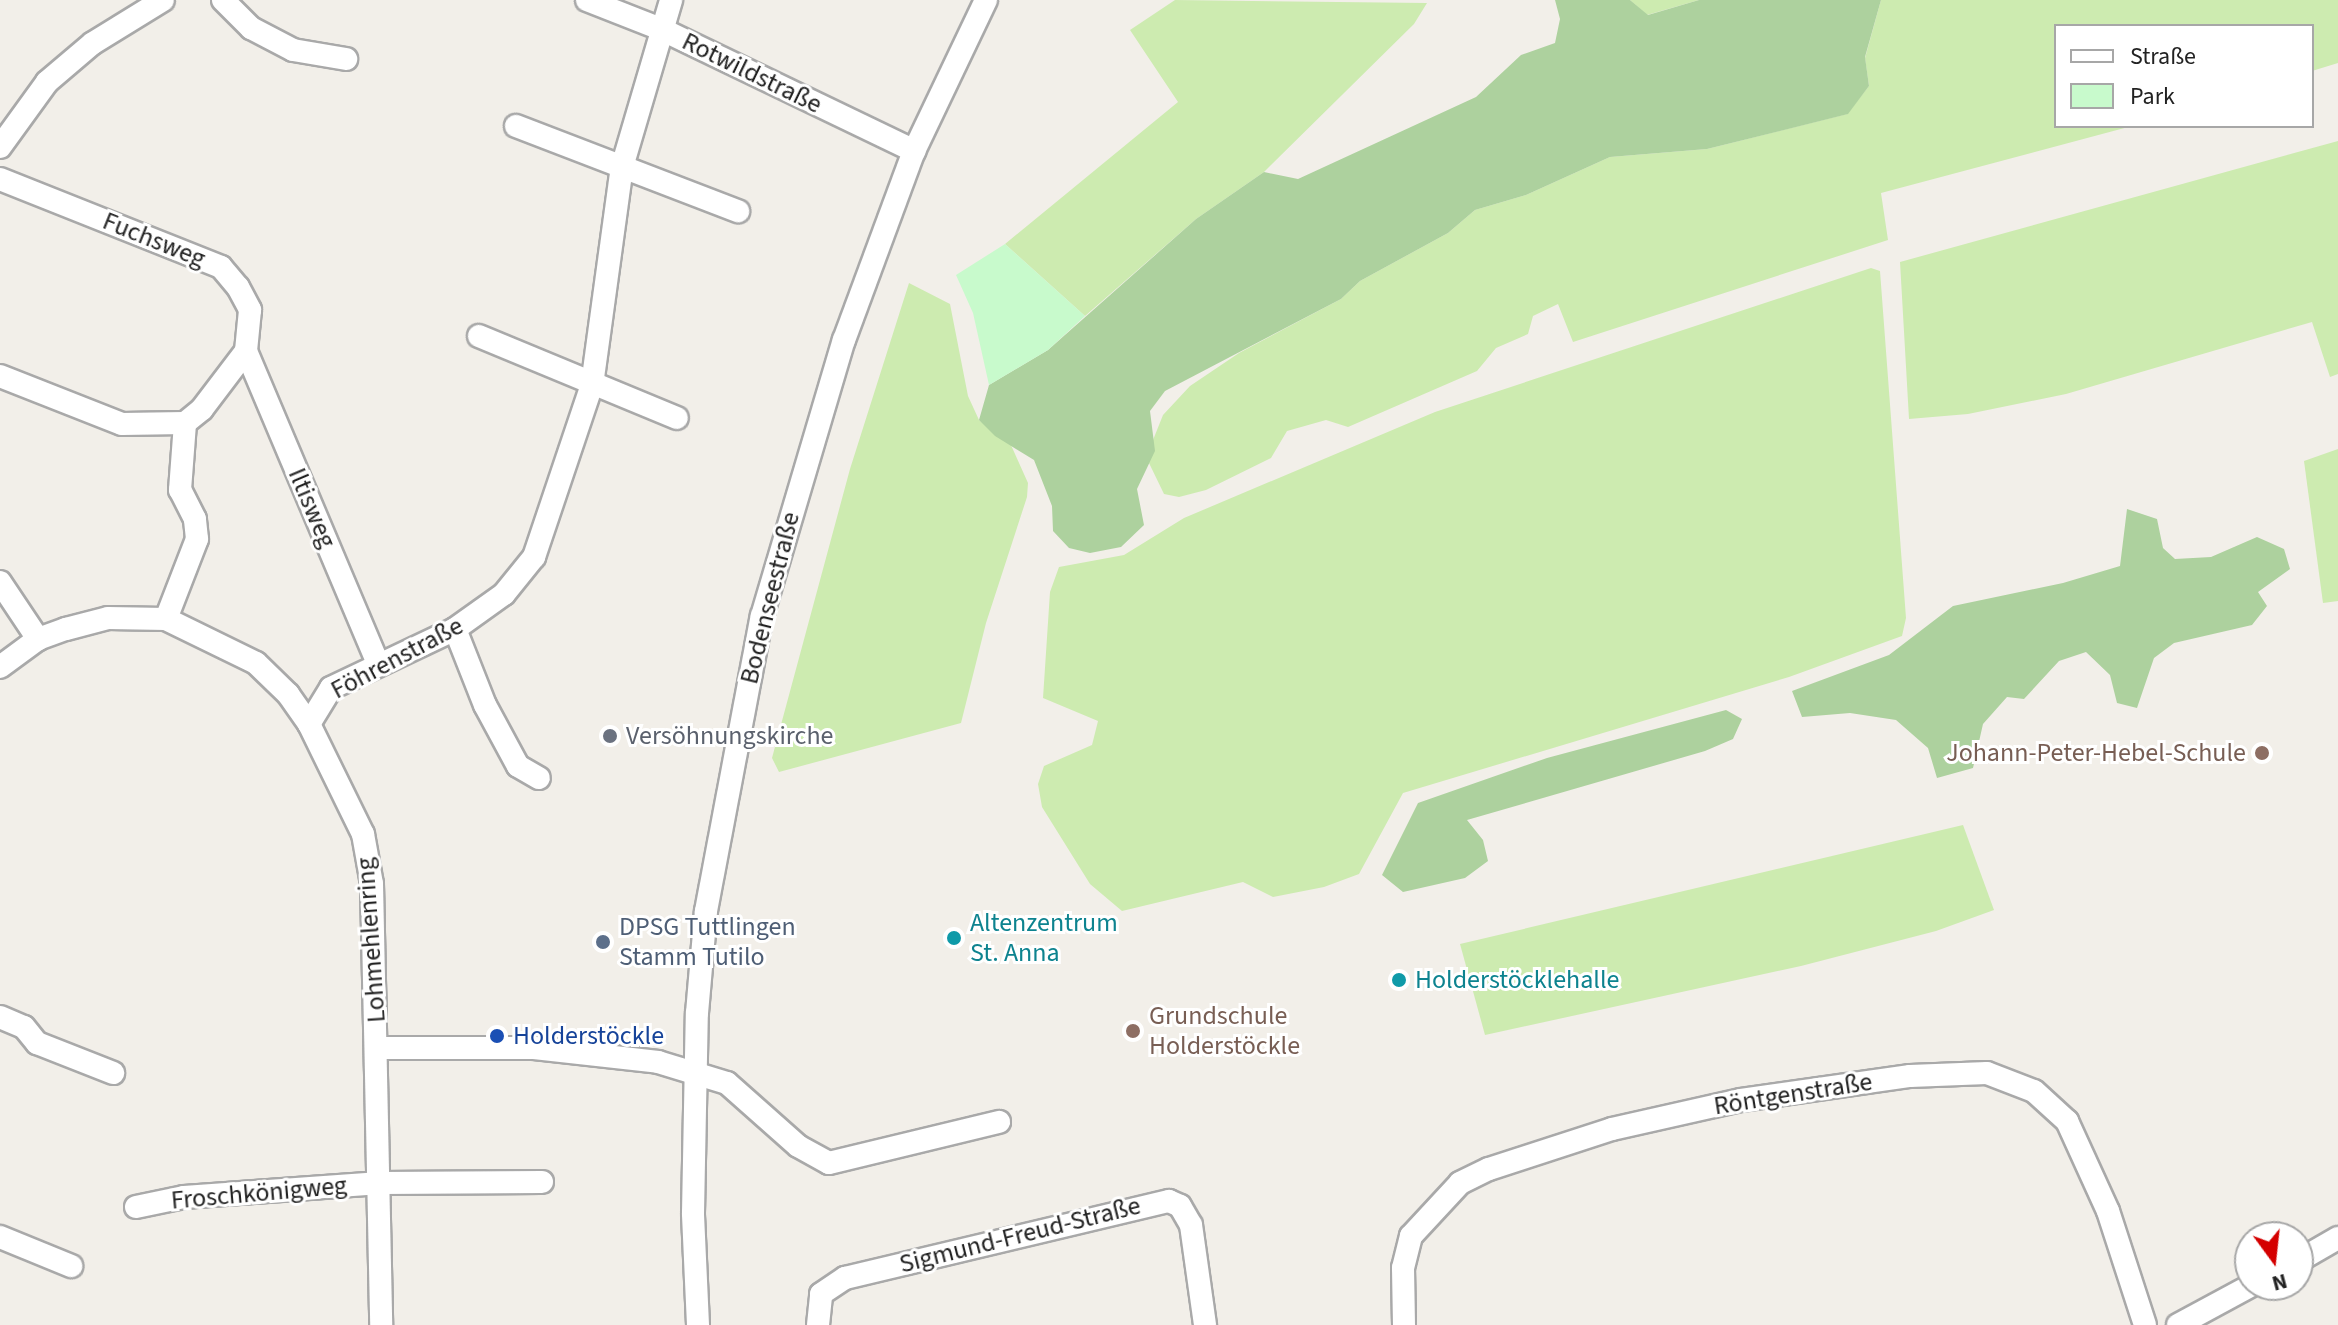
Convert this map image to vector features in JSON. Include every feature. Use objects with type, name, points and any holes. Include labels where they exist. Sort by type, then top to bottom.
[{"type":"street","points":[[0,147],[47,82],[93,43],[163,0]]},
{"type":"street","points":[[223,0],[251,28],[293,50],[346,59]]},
{"type":"street","name":"Rotwildstraße","points":[[587,0],[663,30],[914,151]]},
{"type":"street","name":"Föhrenstraße","points":[[309,724],[331,688],[455,629],[504,594],[534,557],[592,385],[622,167],[671,0]]},
{"type":"street","name":"Bodenseestraße","points":[[698,1325],[693,1199],[696,1073],[706,911],[762,616],[840,354],[914,151],[986,0]]},
{"type":"street","points":[[516,126],[738,211]]},
{"type":"street","name":"Fuchsweg","points":[[0,179],[221,267],[250,310],[246,351]]},
{"type":"street","points":[[479,336],[677,418]]},
{"type":"street","points":[[0,376],[122,424],[185,423],[202,409],[246,351]]},
{"type":"street","name":"Iltisweg","points":[[246,351],[378,664]]},
{"type":"street","points":[[166,619],[197,539],[195,519],[180,490],[185,423]]},
{"type":"street","points":[[0,582],[38,639]]},
{"type":"street","name":"Lohmehlenring","points":[[0,667],[38,639],[108,618],[166,619],[256,663],[288,694],[309,724],[363,834],[372,884],[381,1183],[381,1325]]},
{"type":"street","points":[[455,629],[485,705],[518,766],[539,778]]},
{"type":"street","points":[[0,1017],[24,1027],[37,1043],[113,1073]]},
{"type":"street","name":"Lohmehlenring","points":[[378,1048],[534,1048],[658,1062],[727,1083],[798,1146],[829,1163],[999,1122]]},
{"type":"street","name":"Röntgenstraße","points":[[1404,1325],[1403,1268],[1411,1236],[1460,1183],[1489,1169],[1612,1129],[1741,1100],[1910,1076],[1987,1073],[2034,1091],[2067,1121],[2108,1211],[2145,1325]]},
{"type":"street","points":[[381,1183],[542,1182]]},
{"type":"street","name":"Froschkönigweg","points":[[136,1207],[184,1197],[381,1183]]},
{"type":"street","name":"Sigmund-Freud-Straße","points":[[818,1325],[821,1294],[845,1278],[1169,1201],[1180,1206],[1191,1225],[1205,1325]]},
{"type":"street","points":[[0,1237],[71,1266]]},
{"type":"street","points":[[2314,1252],[2338,1238]]},
{"type":"street","points":[[2178,1325],[2234,1295]]},
{"type":"green space","points":[[1175,0],[1427,3],[1414,24],[1264,172],[1196,219],[1085,316],[1005,244],[1178,102],[1130,30]]},
{"type":"green space","points":[[1555,0],[1630,0],[1648,15],[1699,0],[1881,0],[1865,57],[1869,86],[1848,114],[1707,149],[1610,157],[1526,195],[1475,210],[1448,233],[1360,281],[1341,299],[1165,391],[1150,411],[1155,451],[1137,489],[1144,525],[1121,547],[1090,553],[1069,548],[1053,531],[1052,506],[1034,460],[995,436],[979,420],[989,385],[1048,350],[1196,219],[1264,172],[1298,179],[1476,97],[1521,55],[1555,43],[1560,19]]},
{"type":"green space","points":[[1630,0],[1699,0],[1647,15]]},
{"type":"green space","points":[[1881,0],[2338,0],[2338,63],[2314,70],[2314,24],[2054,24],[2054,128],[2125,128],[1881,193],[1888,240],[1573,342],[1558,304],[1533,316],[1528,334],[1496,348],[1477,371],[1348,427],[1326,420],[1287,431],[1271,458],[1206,490],[1179,497],[1164,494],[1149,463],[1153,440],[1163,415],[1190,386],[1239,353],[1341,299],[1360,281],[1448,233],[1475,210],[1526,195],[1610,157],[1707,149],[1847,114],[1869,86],[1865,58]]},
{"type":"green space","points":[[2338,141],[2338,374],[2330,377],[2312,322],[2066,394],[1968,414],[1909,419],[1900,262]]},
{"type":"green space","points":[[1005,244],[1085,316],[1048,350],[989,385],[973,313],[956,275]]},
{"type":"green space","points":[[1871,268],[1880,271],[1906,618],[1902,636],[1789,677],[1403,793],[1359,874],[1324,887],[1273,897],[1243,882],[1122,911],[1090,884],[1042,807],[1038,784],[1044,766],[1092,745],[1098,721],[1043,698],[1050,592],[1059,567],[1124,555],[1184,518],[1435,412]]},
{"type":"green space","points":[[909,283],[950,304],[968,396],[979,420],[1011,445],[1028,483],[1027,497],[986,623],[961,723],[779,772],[772,758],[850,469]]},
{"type":"green space","points":[[2338,449],[2338,601],[2323,603],[2304,461]]},
{"type":"green space","points":[[2127,509],[2157,519],[2163,548],[2175,559],[2211,557],[2257,537],[2284,549],[2290,569],[2258,592],[2267,606],[2252,625],[2174,643],[2154,658],[2137,708],[2117,703],[2110,675],[2086,652],[2059,661],[2024,699],[2007,697],[1983,724],[1973,768],[1937,778],[1928,748],[1896,720],[1850,713],[1802,717],[1792,691],[1889,655],[1953,606],[2063,583],[2120,566]]},
{"type":"green space","points":[[1726,710],[1742,719],[1733,739],[1705,751],[1467,820],[1483,840],[1488,861],[1465,878],[1403,892],[1382,875],[1418,803],[1547,758]]},
{"type":"green space","points":[[1963,825],[1994,910],[1936,931],[1801,966],[1485,1035],[1460,944]]},
{"type":"place","name":"Versöhnungskirche","points":[[610,736]]},
{"type":"place","name":"Johann-Peter-Hebel-Schule","points":[[2262,753]]},
{"type":"place","name":"Altenzentrum St. Anna","points":[[954,938]]},
{"type":"place","name":"DPSG Tuttlingen Stamm Tutilo","points":[[603,942]]},
{"type":"place","name":"Holderstöcklehalle","points":[[1399,980]]},
{"type":"place","name":"Grundschule Holderstöckle","points":[[1133,1031]]},
{"type":"place","name":"Holderstöckle","points":[[497,1036]]}]
